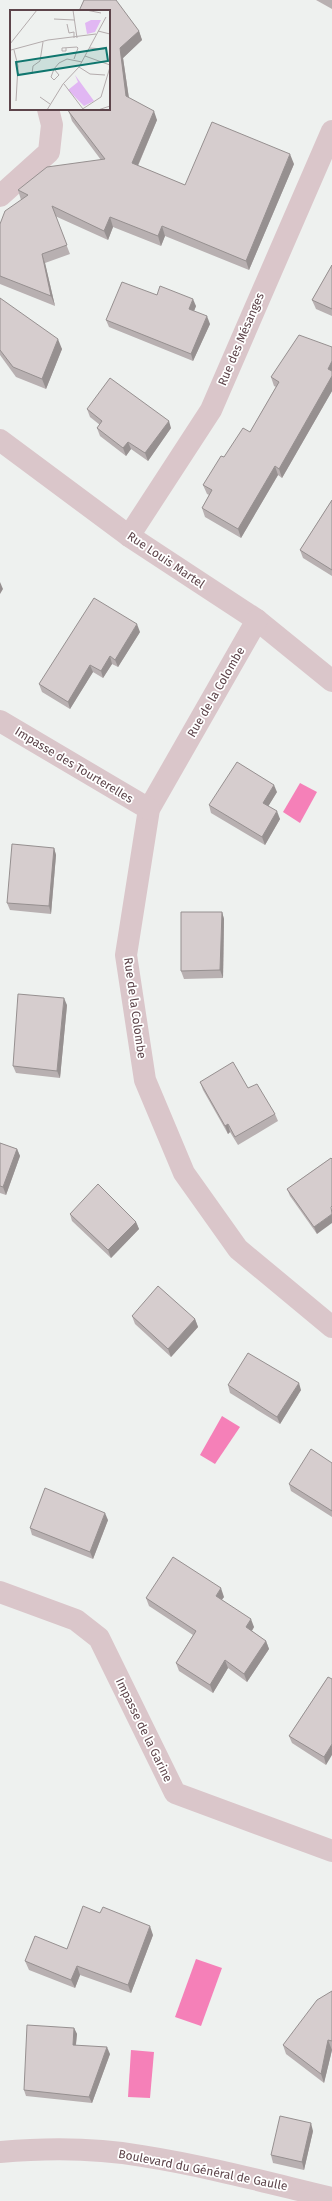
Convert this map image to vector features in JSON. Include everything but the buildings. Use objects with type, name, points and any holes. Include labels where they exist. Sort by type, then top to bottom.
[{"type":"street","points":[[0,196],[49,152],[52,125],[48,110]]},
{"type":"street","name":"Rue des Mésanges","points":[[129,536],[211,410],[332,131]]},
{"type":"street","name":"Rue Louis Martel","points":[[0,440],[129,536],[257,620],[332,681]]},
{"type":"street","name":"Rue de la Colombe","points":[[257,620],[149,809],[126,955],[145,1080],[184,1173],[238,1249],[327,1315]]},
{"type":"street","name":"Impasse des Tourterelles","points":[[0,721],[149,809]]},
{"type":"street","name":"Impasse de la Garine","points":[[0,1592],[76,1620],[99,1638],[175,1793],[332,1851]]},
{"type":"street","name":"Boulevard du Général de Gaulle","points":[[0,2152],[22,2150],[101,2151],[143,2156],[332,2198]]},
{"type":"shaded area","points":[[300,783],[317,792],[300,823],[283,812]]},
{"type":"shaded area","points":[[222,1416],[240,1427],[215,1464],[200,1455]]},
{"type":"shaded area","points":[[196,1959],[222,1968],[201,2026],[175,2017]]},
{"type":"shaded area","points":[[131,2050],[154,2052],[150,2098],[128,2097]]}]
